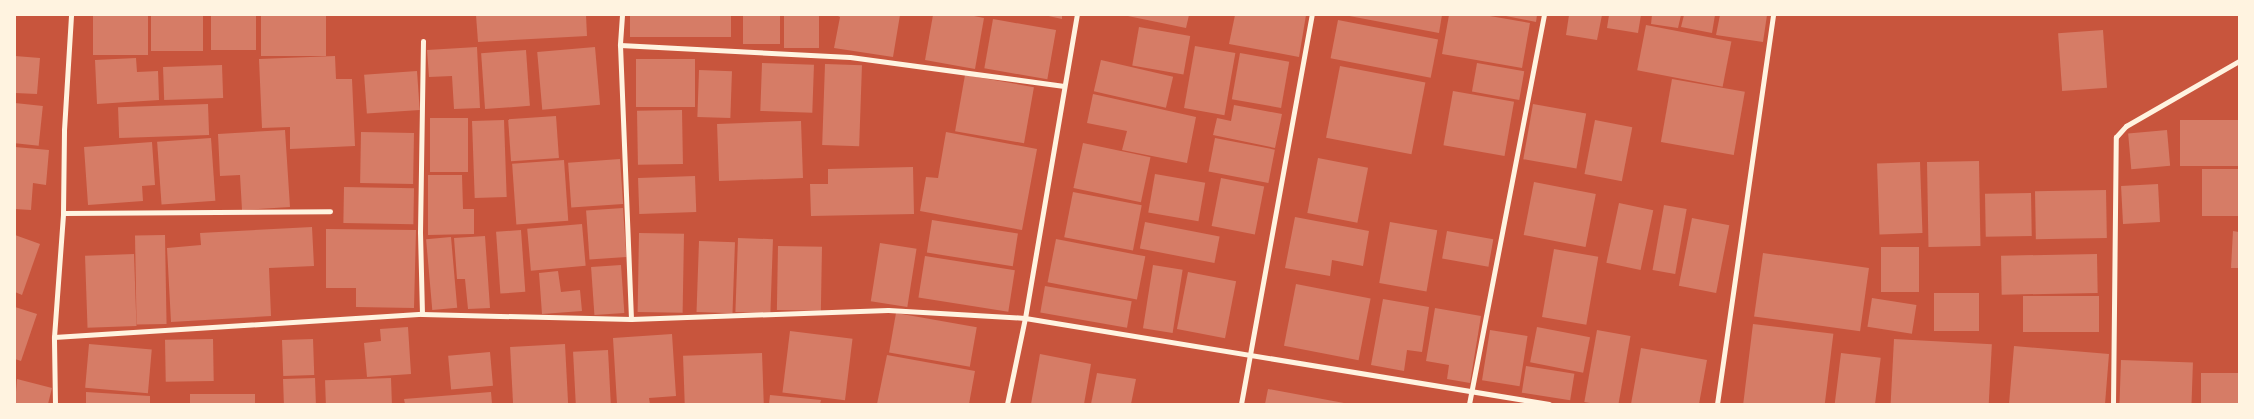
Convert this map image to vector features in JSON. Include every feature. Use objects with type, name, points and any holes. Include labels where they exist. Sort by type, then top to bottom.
[{"type":"street","points":[[55,404],[54,337],[63,212],[71,15]]},
{"type":"street","points":[[622,15],[620,45],[631,319]]},
{"type":"street","points":[[1007,404],[1025,318],[1077,15]]},
{"type":"street","points":[[1241,404],[1312,15]]},
{"type":"street","points":[[1468,404],[1544,15]]},
{"type":"street","points":[[1717,404],[1773,15]]},
{"type":"street","points":[[422,314],[420,232],[423,42]]},
{"type":"street","points":[[620,45],[850,57],[1064,86]]},
{"type":"street","points":[[2113,404],[2116,137],[2126,126],[2239,61]]},
{"type":"street","points":[[63,212],[330,211]]},
{"type":"street","points":[[54,337],[422,314],[631,319],[888,310],[1025,318],[1549,404]]},
{"type":"building","points":[[93,15],[148,15],[148,55],[93,55]]},
{"type":"building","points":[[151,15],[203,15],[203,51],[151,51]]},
{"type":"building","points":[[211,15],[256,15],[256,50],[211,50]]},
{"type":"building","points":[[261,15],[326,15],[326,56],[261,56]]},
{"type":"building","points":[[476,15],[586,15],[587,36],[478,42]]},
{"type":"building","points":[[630,15],[731,15],[731,37],[630,37]]},
{"type":"building","points":[[743,15],[780,15],[780,44],[743,44]]},
{"type":"building","points":[[784,15],[819,15],[819,48],[784,48]]},
{"type":"building","points":[[836,15],[900,15],[893,57],[834,48],[840,17]]},
{"type":"building","points":[[933,15],[969,15],[984,18],[975,69],[925,60]]},
{"type":"building","points":[[1044,15],[1062,15],[1062,19]]},
{"type":"building","points":[[1123,15],[1189,15],[1186,28]]},
{"type":"building","points":[[1235,15],[1306,15],[1299,57],[1229,44]]},
{"type":"building","points":[[1344,15],[1442,15],[1439,33]]},
{"type":"building","points":[[1449,15],[1484,15],[1530,23],[1522,68],[1442,54]]},
{"type":"building","points":[[1501,15],[1537,15],[1536,22]]},
{"type":"building","points":[[1569,15],[1602,15],[1597,40],[1566,35]]},
{"type":"building","points":[[1609,15],[1641,15],[1638,33],[1607,28]]},
{"type":"building","points":[[1652,15],[1681,15],[1678,28],[1651,24]]},
{"type":"building","points":[[1684,15],[1715,15],[1712,33],[1681,27]]},
{"type":"building","points":[[1720,15],[1767,15],[1763,42],[1716,35]]},
{"type":"building","points":[[993,19],[1056,30],[1047,79],[984,68]]},
{"type":"building","points":[[1338,20],[1438,39],[1431,78],[1331,58]]},
{"type":"building","points":[[1646,25],[1731,42],[1723,87],[1637,70]]},
{"type":"building","points":[[1139,27],[1190,36],[1183,74],[1132,65]]},
{"type":"building","points":[[2103,30],[2107,88],[2062,91],[2058,33]]},
{"type":"building","points":[[1195,46],[1235,53],[1224,115],[1184,108]]},
{"type":"building","points":[[477,47],[480,108],[454,109],[452,76],[429,77],[427,50]]},
{"type":"building","points":[[595,47],[600,105],[542,110],[537,52]]},
{"type":"building","points":[[526,50],[530,106],[485,109],[481,53]]},
{"type":"building","points":[[1240,53],[1289,62],[1281,108],[1232,99]]},
{"type":"building","points":[[15,56],[40,58],[37,94],[15,93]]},
{"type":"building","points":[[335,56],[336,79],[352,79],[355,146],[290,149],[290,127],[262,128],[259,59]]},
{"type":"building","points":[[136,58],[137,72],[158,71],[159,100],[97,104],[95,60]]},
{"type":"building","points":[[636,59],[695,59],[695,107],[636,107]]},
{"type":"building","points":[[1101,60],[1173,77],[1166,108],[1094,91]]},
{"type":"building","points":[[762,63],[814,65],[812,113],[760,111]]},
{"type":"building","points":[[1477,63],[1524,71],[1519,100],[1472,92]]},
{"type":"building","points":[[825,64],[862,65],[859,146],[822,145]]},
{"type":"building","points":[[222,65],[223,98],[164,100],[163,67]]},
{"type":"building","points":[[1340,66],[1425,83],[1411,154],[1326,138]]},
{"type":"building","points":[[699,70],[732,71],[730,118],[697,117]]},
{"type":"building","points":[[417,71],[420,110],[367,114],[364,75]]},
{"type":"building","points":[[965,75],[1034,87],[1024,143],[955,131]]},
{"type":"building","points":[[1672,79],[1745,92],[1734,155],[1661,142]]},
{"type":"building","points":[[1453,91],[1514,102],[1505,156],[1443,145]]},
{"type":"building","points":[[1093,94],[1196,117],[1187,163],[1122,150],[1127,131],[1087,123]]},
{"type":"building","points":[[15,103],[43,106],[39,146],[15,143]]},
{"type":"building","points":[[208,104],[209,135],[119,138],[118,107]]},
{"type":"building","points":[[1533,104],[1586,113],[1576,169],[1523,159]]},
{"type":"building","points":[[1234,105],[1282,114],[1275,148],[1213,135],[1217,118],[1231,121]]},
{"type":"building","points":[[682,110],[683,164],[638,165],[637,111]]},
{"type":"building","points":[[556,116],[559,158],[511,161],[508,119]]},
{"type":"building","points":[[430,118],[468,118],[468,172],[430,172]]},
{"type":"building","points":[[504,120],[507,197],[475,198],[472,121]]},
{"type":"building","points":[[1595,120],[1632,127],[1622,181],[1585,174]]},
{"type":"building","points":[[2180,120],[2239,120],[2239,166],[2180,166]]},
{"type":"building","points":[[801,121],[803,178],[719,181],[717,124]]},
{"type":"building","points":[[285,130],[290,207],[242,210],[240,175],[220,176],[218,134]]},
{"type":"building","points":[[2167,130],[2170,166],[2131,169],[2128,133]]},
{"type":"building","points":[[361,132],[414,133],[413,184],[360,183]]},
{"type":"building","points":[[946,132],[1037,149],[1022,230],[920,211],[926,177],[938,178]]},
{"type":"building","points":[[211,138],[215,201],[162,205],[157,142]]},
{"type":"building","points":[[1215,138],[1275,150],[1268,183],[1209,171]]},
{"type":"building","points":[[152,142],[155,185],[142,186],[143,201],[88,205],[84,147]]},
{"type":"building","points":[[1083,143],[1150,157],[1141,202],[1073,188]]},
{"type":"building","points":[[15,147],[49,150],[46,185],[33,183],[31,210],[15,209]]},
{"type":"building","points":[[1318,158],[1368,168],[1357,223],[1307,213]]},
{"type":"building","points":[[620,159],[623,204],[571,208],[568,163]]},
{"type":"building","points":[[564,160],[568,221],[516,224],[512,164]]},
{"type":"building","points":[[1979,161],[1980,246],[1928,247],[1927,162]]},
{"type":"building","points":[[1920,162],[1922,233],[1880,234],[1877,164]]},
{"type":"building","points":[[913,167],[914,214],[811,216],[810,184],[828,184],[828,169]]},
{"type":"building","points":[[2202,169],[2239,169],[2239,216],[2202,216]]},
{"type":"building","points":[[1155,174],[1205,183],[1198,221],[1148,212]]},
{"type":"building","points":[[428,175],[462,175],[463,209],[474,209],[474,234],[428,235]]},
{"type":"building","points":[[695,176],[696,212],[639,214],[638,178]]},
{"type":"building","points":[[1221,178],[1264,186],[1255,234],[1212,226]]},
{"type":"building","points":[[1534,182],[1596,194],[1586,247],[1524,235]]},
{"type":"building","points":[[2158,184],[2160,222],[2123,224],[2121,186]]},
{"type":"building","points":[[344,187],[414,188],[413,224],[343,223]]},
{"type":"building","points":[[2106,190],[2107,238],[2036,239],[2035,191]]},
{"type":"building","points":[[1073,192],[1142,205],[1133,251],[1064,237]]},
{"type":"building","points":[[2031,193],[2032,236],[1986,237],[1985,194]]},
{"type":"building","points":[[1619,203],[1653,210],[1641,270],[1606,263]]},
{"type":"building","points":[[1664,205],[1687,209],[1675,274],[1653,270]]},
{"type":"building","points":[[623,208],[626,257],[590,259],[586,211]]},
{"type":"building","points":[[1295,217],[1369,231],[1363,266],[1332,260],[1330,276],[1285,268]]},
{"type":"building","points":[[1692,218],[1729,225],[1716,293],[1679,286]]},
{"type":"building","points":[[932,220],[1018,234],[1013,266],[927,253]]},
{"type":"building","points":[[1145,222],[1220,237],[1214,263],[1140,249]]},
{"type":"building","points":[[1390,222],[1437,230],[1427,291],[1379,283]]},
{"type":"building","points":[[582,224],[586,266],[531,271],[527,229]]},
{"type":"building","points":[[312,227],[314,266],[269,268],[271,316],[171,322],[167,248],[201,245],[200,233]]},
{"type":"building","points":[[326,229],[416,230],[414,308],[356,307],[356,288],[326,288]]},
{"type":"building","points":[[521,230],[525,292],[500,294],[496,232]]},
{"type":"building","points":[[1447,231],[1493,239],[1488,267],[1442,259]]},
{"type":"building","points":[[2233,231],[2239,232],[2239,268],[2231,268]]},
{"type":"building","points":[[639,233],[684,234],[683,313],[638,312]]},
{"type":"building","points":[[15,235],[40,244],[22,295],[15,292]]},
{"type":"building","points":[[165,235],[167,324],[137,325],[135,236]]},
{"type":"building","points":[[485,236],[490,308],[468,309],[465,279],[457,279],[454,238]]},
{"type":"building","points":[[451,237],[457,308],[432,310],[426,239]]},
{"type":"building","points":[[738,238],[773,239],[770,313],[735,312]]},
{"type":"building","points":[[1056,239],[1145,256],[1137,300],[1048,282]]},
{"type":"building","points":[[699,241],[735,242],[733,313],[697,312]]},
{"type":"building","points":[[880,243],[917,249],[907,307],[871,301]]},
{"type":"building","points":[[778,246],[822,247],[821,311],[777,310]]},
{"type":"building","points":[[1881,247],[1919,247],[1919,292],[1881,292]]},
{"type":"building","points":[[1554,249],[1598,257],[1586,325],[1542,317]]},
{"type":"building","points":[[1763,253],[1869,268],[1860,331],[1754,316]]},
{"type":"building","points":[[134,254],[137,326],[88,328],[85,256]]},
{"type":"building","points":[[2097,254],[2098,293],[2002,295],[2001,256]]},
{"type":"building","points":[[925,256],[1015,270],[1008,312],[918,297]]},
{"type":"building","points":[[621,265],[624,313],[594,315],[591,267]]},
{"type":"building","points":[[1153,265],[1183,270],[1173,333],[1143,328]]},
{"type":"building","points":[[558,271],[561,292],[580,290],[582,311],[542,314],[539,273]]},
{"type":"building","points":[[1188,272],[1236,281],[1225,338],[1177,329]]},
{"type":"building","points":[[1296,284],[1371,299],[1359,360],[1284,346]]},
{"type":"building","points":[[1045,286],[1132,301],[1127,328],[1040,313]]},
{"type":"building","points":[[1934,293],[1979,293],[1979,331],[1934,331]]},
{"type":"building","points":[[2023,296],[2099,296],[2099,332],[2023,332]]},
{"type":"building","points":[[1872,298],[1916,305],[1912,334],[1867,327]]},
{"type":"building","points":[[1383,299],[1429,307],[1422,352],[1407,350],[1404,371],[1371,365]]},
{"type":"building","points":[[15,307],[37,314],[21,361],[15,359]]},
{"type":"building","points":[[1435,308],[1481,316],[1470,383],[1447,379],[1449,365],[1426,361]]},
{"type":"building","points":[[896,313],[977,327],[970,367],[889,352]]},
{"type":"building","points":[[1753,324],[1833,334],[1825,404],[1743,404]]},
{"type":"building","points":[[408,327],[411,374],[367,377],[364,343],[381,341],[380,329]]},
{"type":"building","points":[[1537,327],[1590,337],[1583,373],[1530,362]]},
{"type":"building","points":[[1490,330],[1528,336],[1520,386],[1482,380]]},
{"type":"building","points":[[1597,330],[1630,336],[1618,404],[1584,402]]},
{"type":"building","points":[[790,331],[853,339],[845,400],[782,393]]},
{"type":"building","points":[[672,334],[676,396],[649,398],[650,404],[617,404],[613,338]]},
{"type":"building","points":[[213,339],[214,381],[166,382],[165,340]]},
{"type":"building","points":[[313,339],[314,375],[283,376],[282,340]]},
{"type":"building","points":[[1894,339],[1992,344],[1989,404],[1891,404]]},
{"type":"building","points":[[89,344],[152,349],[148,393],[85,388]]},
{"type":"building","points":[[565,344],[568,404],[513,404],[510,347]]},
{"type":"building","points":[[2014,346],[2109,354],[2105,404],[2009,404]]},
{"type":"building","points":[[1641,348],[1707,360],[1699,404],[1631,404]]},
{"type":"building","points":[[608,350],[611,404],[576,404],[573,352]]},
{"type":"building","points":[[490,352],[493,386],[451,390],[448,356]]},
{"type":"building","points":[[762,353],[764,403],[685,404],[683,356]]},
{"type":"building","points":[[1841,353],[1881,358],[1875,404],[1835,404]]},
{"type":"building","points":[[1040,354],[1091,364],[1084,404],[1031,404]]},
{"type":"building","points":[[887,355],[975,371],[969,404],[877,404]]},
{"type":"building","points":[[2121,360],[2193,363],[2192,404],[2119,404]]},
{"type":"building","points":[[1526,366],[1574,374],[1570,400],[1522,393]]},
{"type":"building","points":[[1097,373],[1136,379],[1131,404],[1091,404]]},
{"type":"building","points":[[2201,373],[2239,373],[2239,404],[2201,404]]},
{"type":"building","points":[[315,378],[316,404],[284,404],[283,379]]},
{"type":"building","points":[[391,378],[392,404],[326,404],[325,380]]},
{"type":"building","points":[[17,379],[52,388],[48,404],[15,404]]},
{"type":"building","points":[[1268,389],[1344,403],[1344,404],[1265,404]]},
{"type":"building","points":[[86,392],[150,396],[150,404],[86,404]]},
{"type":"building","points":[[491,392],[492,404],[405,404],[404,399]]},
{"type":"building","points":[[190,394],[255,394],[255,404],[190,404]]},
{"type":"building","points":[[770,395],[821,400],[820,404],[769,404]]}]
